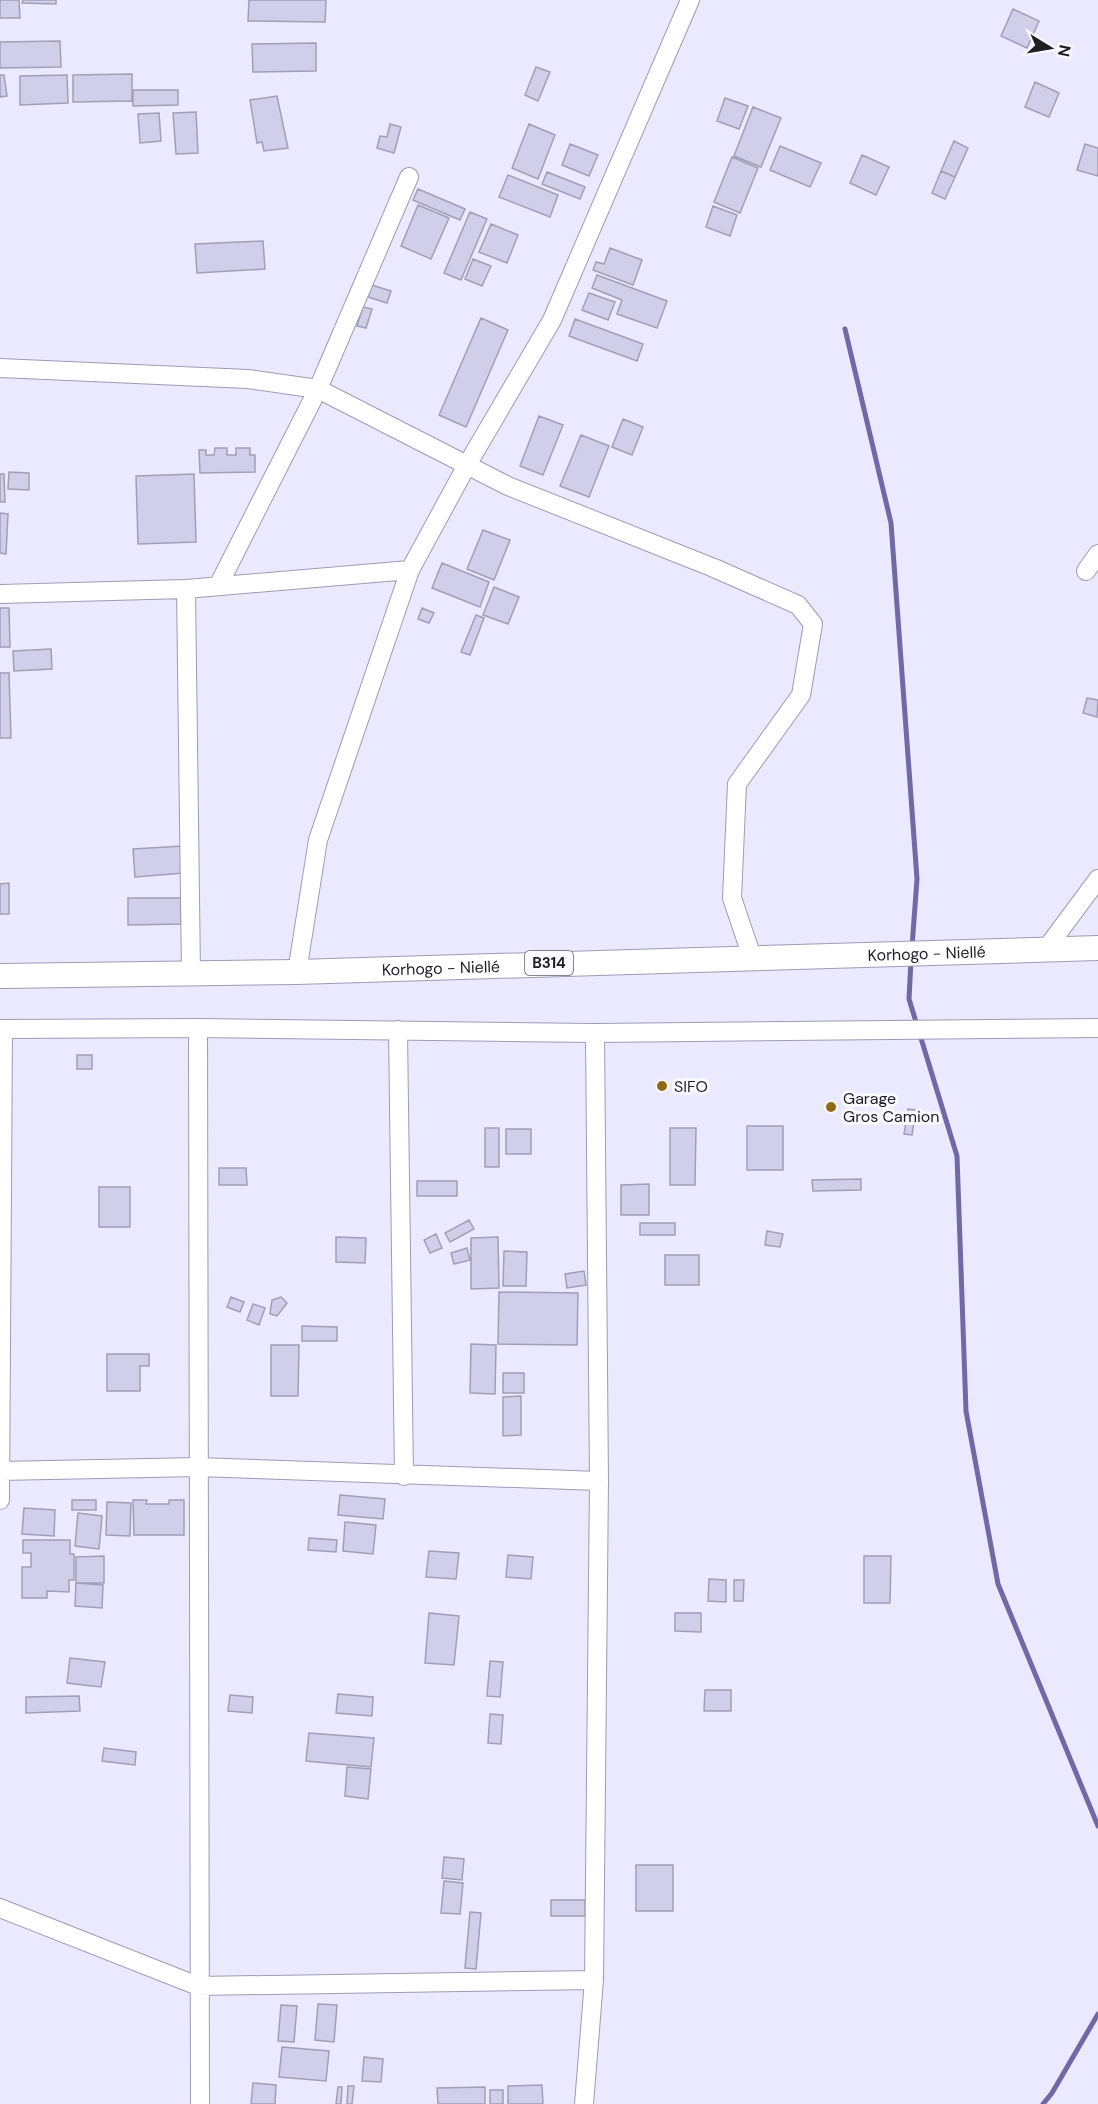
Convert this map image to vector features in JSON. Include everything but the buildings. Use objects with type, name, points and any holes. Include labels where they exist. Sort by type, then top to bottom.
[{"type":"main road","name":"Korhogo - Niellé","points":[[0,976],[297,972],[1098,948]]},
{"type":"street","points":[[297,972],[318,840],[410,570],[467,465],[552,320],[690,0]]},
{"type":"street","points":[[218,586],[318,389],[409,177]]},
{"type":"street","points":[[0,368],[248,379],[318,389],[508,486],[714,568],[798,605],[813,624],[801,695],[737,784],[732,898],[752,957]]},
{"type":"street","points":[[1086,571],[1098,554]]},
{"type":"street","points":[[0,594],[186,589],[410,570]]},
{"type":"street","points":[[186,589],[191,974]]},
{"type":"street","points":[[1046,949],[1098,879]]},
{"type":"street","points":[[198,1028],[200,2104]]},
{"type":"street","points":[[0,1500],[2,1029],[198,1028],[595,1033],[1098,1028]]},
{"type":"street","points":[[398,1030],[404,1476]]},
{"type":"street","points":[[584,2104],[594,1980],[599,1480],[595,1033]]},
{"type":"street","points":[[1,1471],[198,1467],[404,1476],[599,1480]]},
{"type":"street","points":[[0,1908],[198,1986],[594,1980]]},
{"type":"waterway","points":[[845,329],[891,523],[917,879],[912,947]]},
{"type":"waterway","points":[[911,960],[909,999],[957,1156],[966,1411],[998,1584],[1098,1826]]},
{"type":"waterway","points":[[1043,2104],[1052,2093],[1098,2014]]},
{"type":"place","name":"SIFO","points":[[662,1086]]},
{"type":"place","name":"Garage Gros Camion","points":[[831,1107]]}]
